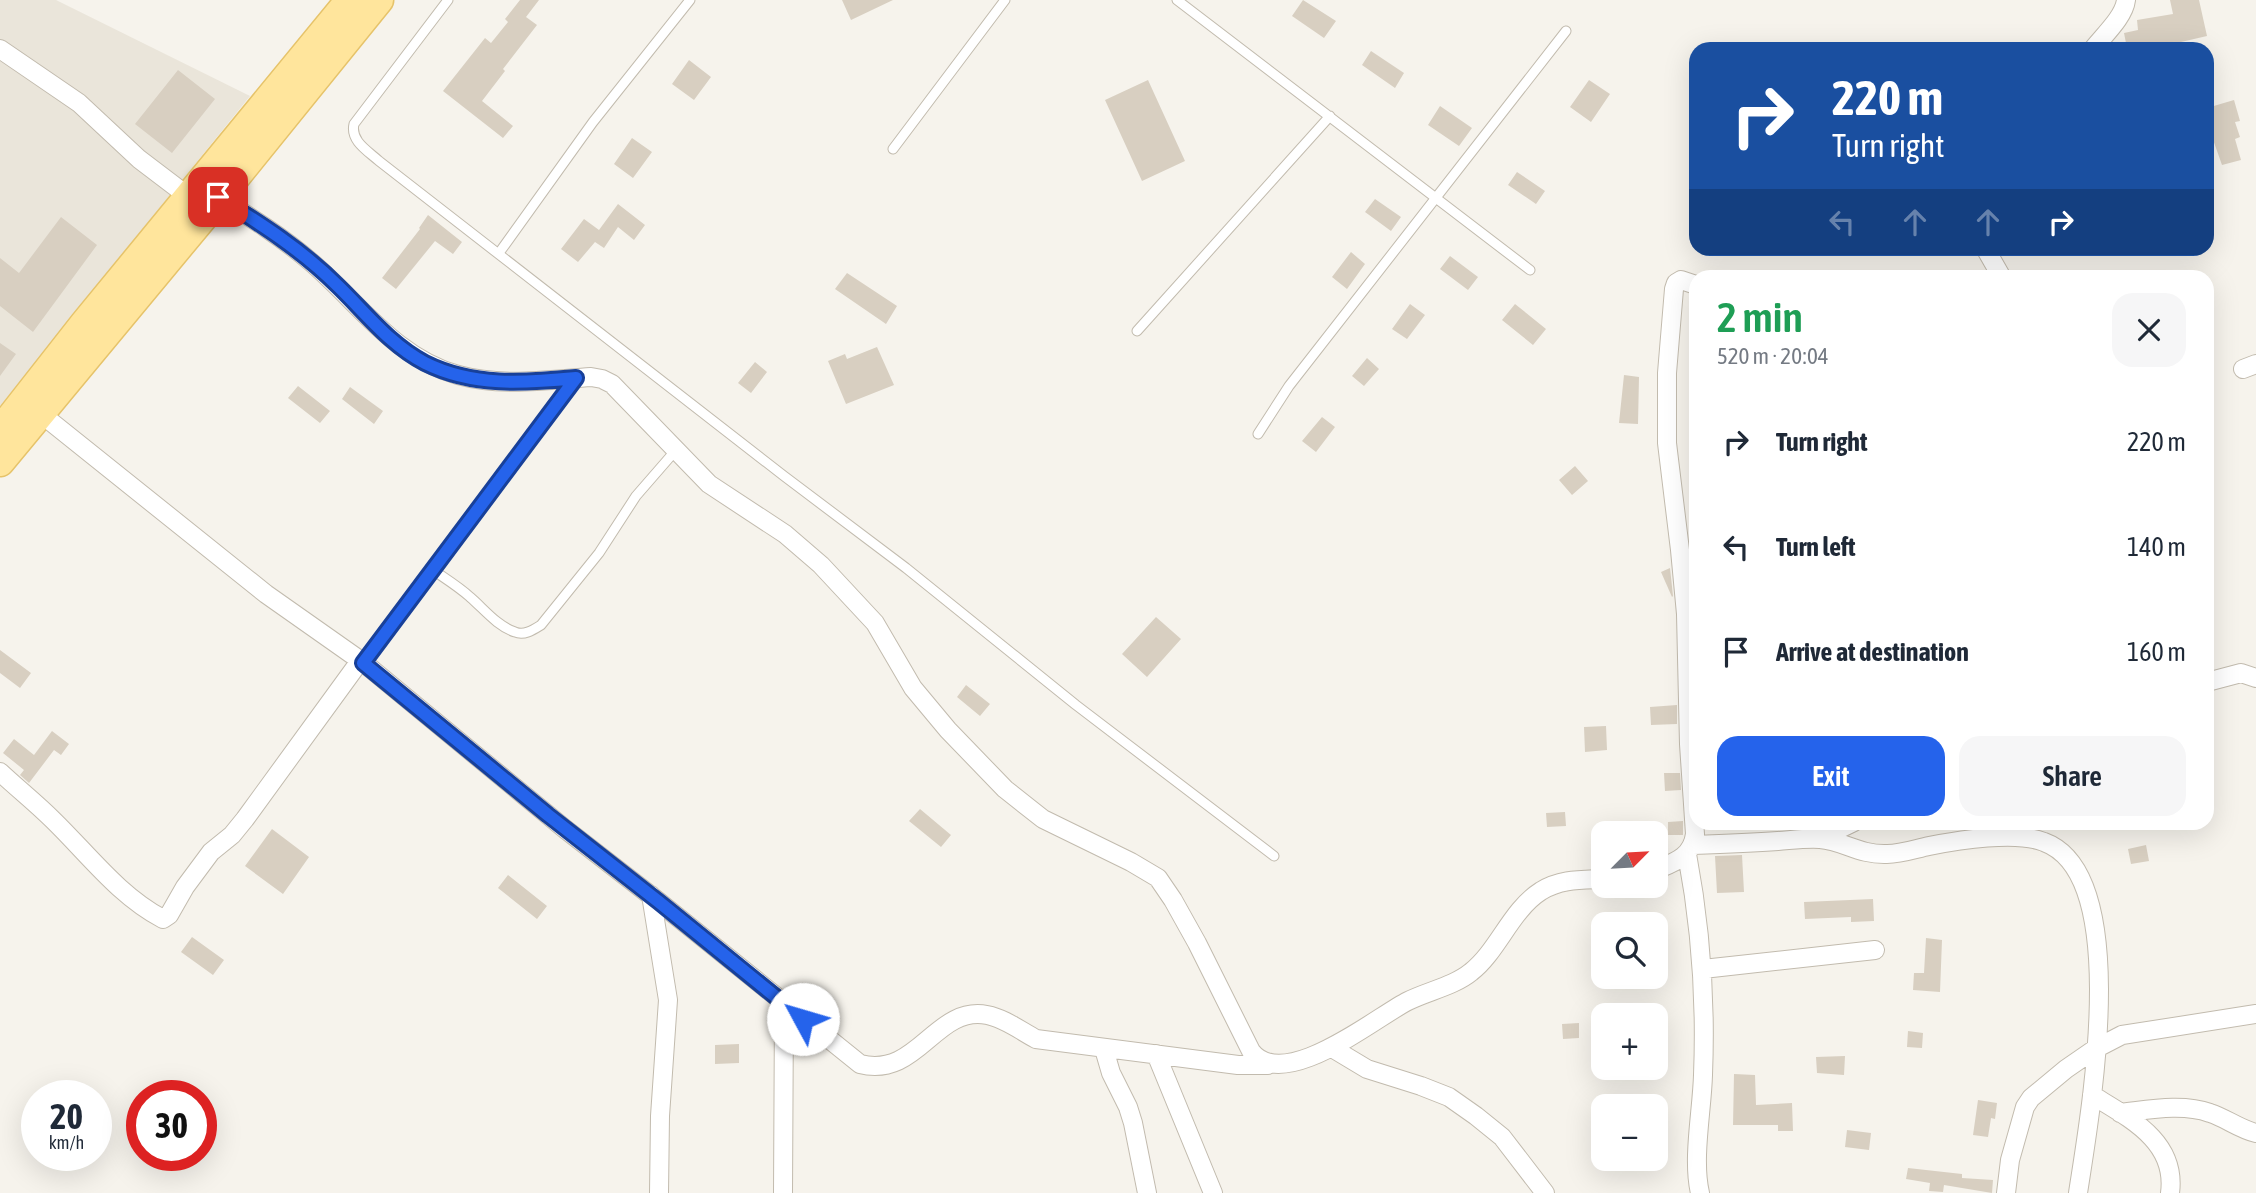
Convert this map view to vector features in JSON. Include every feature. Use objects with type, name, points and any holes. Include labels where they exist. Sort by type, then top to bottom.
[{"type":"main road","points":[[0,431],[350,0]]},
{"type":"main road","points":[[0,462],[379,0]]},
{"type":"street","points":[[2099,42],[2119,15],[2126,0]]},
{"type":"street","points":[[0,49],[79,103],[139,159],[189,197]]},
{"type":"street","points":[[218,197],[294,248],[391,338],[426,363],[458,375],[496,382],[591,377],[612,384],[709,484],[785,534],[821,565],[875,623],[913,688],[948,730],[1005,789],[1043,819],[1158,878],[1197,943],[1251,1051],[1259,1059],[1282,1064]]},
{"type":"street","points":[[1689,283],[1681,280],[1676,283],[1674,289],[1667,373],[1667,443],[1686,614],[1689,744]]},
{"type":"street","points":[[40,413],[266,594],[362,662],[555,821],[860,1064],[874,1068],[889,1065],[908,1056],[942,1029],[968,1014],[988,1015],[1036,1040],[1104,1049],[1238,1065],[1282,1064],[1306,1058],[1332,1048],[1406,1002],[1471,973],[1528,902],[1540,892],[1570,880],[1591,879]]},
{"type":"street","points":[[0,772],[128,895],[163,919],[169,915],[185,887],[211,852],[232,835],[362,662]]},
{"type":"street","points":[[2214,680],[2241,673],[2256,678]]},
{"type":"street","points":[[1695,830],[1690,850],[1703,969],[1703,1072],[1697,1173],[1700,1193]]},
{"type":"street","points":[[1668,863],[1690,850],[1819,839],[1838,830]]},
{"type":"street","points":[[1819,839],[1870,854],[1891,854],[1989,838],[2033,839],[2059,851],[2078,871],[2095,925],[2100,984],[2089,1127],[2078,1193]]},
{"type":"street","points":[[650,895],[668,1000],[660,1115],[659,1193]]},
{"type":"street","points":[[1703,969],[1875,950]]},
{"type":"street","points":[[783,1193],[784,1004]]},
{"type":"street","points":[[2006,1193],[2010,1160],[2025,1107],[2047,1084],[2095,1049],[2135,1031],[2256,1014]]},
{"type":"street","points":[[1332,1048],[1367,1069],[1449,1097],[1502,1137],[1545,1193]]},
{"type":"street","points":[[1104,1049],[1111,1073],[1133,1123],[1147,1193]]},
{"type":"street","points":[[1156,1054],[1213,1193]]},
{"type":"street","points":[[2092,1095],[2143,1128],[2155,1140],[2171,1171],[2170,1193]]},
{"type":"street","points":[[2120,1112],[2173,1108],[2200,1110],[2256,1133]]},
{"type":"lane","points":[[448,0],[352,129],[358,143],[906,568],[1076,705],[1274,856]]},
{"type":"lane","points":[[499,253],[593,122],[690,0]]},
{"type":"lane","points":[[892,149],[1005,0]]},
{"type":"lane","points":[[1177,0],[1530,270]]},
{"type":"lane","points":[[1258,434],[1289,386],[1566,31]]},
{"type":"lane","points":[[1138,331],[1330,116]]},
{"type":"lane","points":[[362,662],[576,378]]},
{"type":"lane","points":[[433,570],[515,633],[524,634],[534,630],[541,625],[599,553],[636,496],[676,450]]},
{"type":"shaded area","points":[[0,0],[56,0],[250,96],[0,406]]},
{"type":"building","points":[[520,0],[539,0],[526,17],[537,25],[482,101],[513,126],[503,138],[443,91],[485,38],[491,43],[508,22],[505,19]]},
{"type":"building","points":[[842,0],[893,0],[851,20]]},
{"type":"building","points":[[1303,0],[1336,21],[1324,38],[1292,16]]},
{"type":"building","points":[[2170,0],[2199,0],[2207,36],[2181,42],[2126,42],[2124,33],[2138,30],[2137,20],[2173,14]]},
{"type":"building","points":[[1371,51],[1404,73],[1395,88],[1362,65]]},
{"type":"building","points":[[689,60],[711,77],[694,100],[672,84]]},
{"type":"building","points":[[178,70],[215,99],[172,153],[135,124]]},
{"type":"building","points":[[1148,80],[1185,161],[1142,181],[1105,100]]},
{"type":"building","points":[[1589,80],[1610,94],[1591,122],[1570,107]]},
{"type":"building","points":[[2234,100],[2240,121],[2235,122],[2240,137],[2235,139],[2241,160],[2222,165],[2214,142],[2214,106]]},
{"type":"building","points":[[1440,106],[1472,128],[1459,146],[1428,125]]},
{"type":"building","points":[[632,138],[652,152],[633,178],[614,164]]},
{"type":"building","points":[[1517,172],[1545,191],[1536,204],[1508,185]]},
{"type":"building","points":[[1375,199],[1401,217],[1391,231],[1365,212]]},
{"type":"building","points":[[618,204],[645,225],[634,240],[618,227],[604,248],[595,242],[578,262],[561,249],[584,219],[599,230]]},
{"type":"building","points":[[428,215],[462,242],[453,254],[435,241],[396,289],[382,278]]},
{"type":"building","points":[[61,217],[97,245],[33,332],[0,306],[0,258],[19,273]]},
{"type":"building","points":[[1351,252],[1365,264],[1347,289],[1332,277]]},
{"type":"building","points":[[1450,256],[1478,277],[1468,290],[1440,269]]},
{"type":"building","points":[[847,273],[897,306],[886,324],[835,289]]},
{"type":"building","points":[[1410,304],[1425,315],[1407,339],[1392,329]]},
{"type":"building","points":[[1515,304],[1546,329],[1533,345],[1502,320]]},
{"type":"building","points":[[0,343],[16,354],[0,376]]},
{"type":"building","points":[[877,347],[894,385],[846,404],[828,361],[845,354],[847,359]]},
{"type":"building","points":[[1367,358],[1379,369],[1364,386],[1352,376]]},
{"type":"building","points":[[755,362],[767,372],[751,393],[738,383]]},
{"type":"building","points":[[1624,375],[1639,377],[1638,424],[1619,423]]},
{"type":"building","points":[[298,386],[330,411],[320,423],[288,398]]},
{"type":"building","points":[[350,387],[383,411],[374,424],[342,399]]},
{"type":"building","points":[[1322,417],[1335,427],[1316,452],[1302,441]]},
{"type":"building","points":[[1575,466],[1588,481],[1572,495],[1559,480]]},
{"type":"building","points":[[1670,568],[1673,596],[1672,597],[1661,572]]},
{"type":"building","points":[[1156,617],[1181,639],[1147,677],[1122,654]]},
{"type":"building","points":[[0,650],[31,673],[20,688],[0,673]]},
{"type":"building","points":[[966,685],[990,704],[980,716],[957,697]]},
{"type":"building","points":[[1677,705],[1677,724],[1651,725],[1650,707]]},
{"type":"building","points":[[1606,726],[1607,750],[1585,752],[1584,727]]},
{"type":"building","points":[[52,731],[69,744],[61,755],[54,750],[29,783],[20,775],[24,770],[3,753],[14,739],[34,755]]},
{"type":"building","points":[[1664,773],[1680,773],[1681,790],[1665,791]]},
{"type":"building","points":[[920,809],[951,835],[941,847],[909,821]]},
{"type":"building","points":[[1565,812],[1566,826],[1547,827],[1546,813]]},
{"type":"building","points":[[1683,821],[1683,835],[1668,835],[1668,822]]},
{"type":"building","points":[[272,829],[309,857],[283,894],[245,866]]},
{"type":"building","points":[[2146,845],[2149,861],[2131,864],[2128,849]]},
{"type":"building","points":[[1742,855],[1744,892],[1717,893],[1715,856]]},
{"type":"building","points":[[508,875],[547,906],[537,919],[498,888]]},
{"type":"building","points":[[1873,899],[1874,921],[1851,922],[1851,917],[1805,919],[1804,902]]},
{"type":"building","points":[[192,937],[224,960],[213,975],[181,952]]},
{"type":"building","points":[[1926,938],[1942,940],[1940,992],[1913,990],[1914,973],[1924,973]]},
{"type":"building","points":[[1579,1023],[1579,1038],[1563,1039],[1562,1024]]},
{"type":"building","points":[[1908,1031],[1923,1033],[1922,1048],[1907,1047]]},
{"type":"building","points":[[739,1044],[739,1063],[715,1064],[715,1045]]},
{"type":"building","points":[[1845,1056],[1844,1075],[1817,1073],[1816,1057]]},
{"type":"building","points":[[1734,1074],[1755,1075],[1756,1105],[1792,1103],[1793,1131],[1778,1131],[1778,1125],[1733,1125]]},
{"type":"building","points":[[1978,1100],[1997,1103],[1995,1119],[1991,1118],[1988,1137],[1973,1135]]},
{"type":"building","points":[[1847,1130],[1871,1133],[1869,1150],[1845,1147]]},
{"type":"building","points":[[1908,1168],[1962,1174],[1962,1178],[1993,1180],[1992,1193],[1944,1185],[1943,1192],[1929,1191],[1930,1183],[1906,1179]]},
{"type":"route","points":[[218,197],[298,251],[382,330],[426,363],[458,375],[496,382],[576,378],[363,663],[803,1019]]}]
